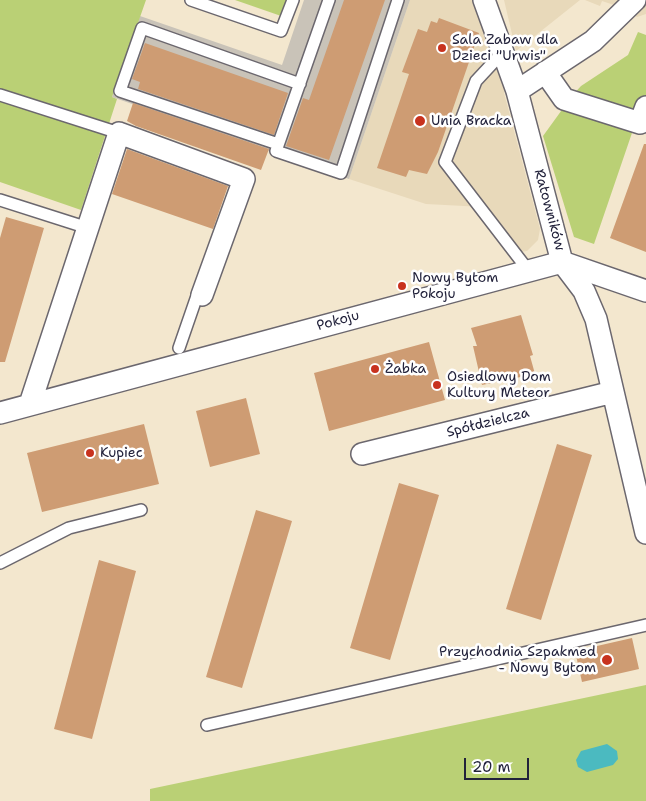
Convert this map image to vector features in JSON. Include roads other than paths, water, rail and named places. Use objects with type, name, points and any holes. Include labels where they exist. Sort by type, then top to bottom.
[{"type":"street","name":"Ratowników","points":[[484,0],[517,91],[562,262],[584,291],[596,319],[646,533]]},
{"type":"street","points":[[517,91],[593,41],[635,0]]},
{"type":"street","points":[[545,72],[564,99],[640,123],[646,107]]},
{"type":"street","points":[[30,404],[119,133],[244,179],[202,295]]},
{"type":"street","points":[[562,262],[646,291]]},
{"type":"street","name":"Pokoju","points":[[0,413],[562,262]]},
{"type":"street","name":"Spółdzielcza","points":[[362,454],[613,392]]},
{"type":"lane","points":[[192,0],[282,31],[293,0]]},
{"type":"lane","points":[[329,0],[276,151],[341,173],[398,0]]},
{"type":"lane","points":[[278,144],[120,91],[142,28],[300,84]]},
{"type":"lane","points":[[503,52],[476,81],[446,162],[528,270]]},
{"type":"lane","points":[[0,95],[119,133]]},
{"type":"lane","points":[[0,200],[88,228]]},
{"type":"lane","points":[[179,348],[198,293],[202,295]]},
{"type":"lane","points":[[0,562],[69,528],[141,510]]},
{"type":"lane","points":[[207,726],[646,624]]},
{"type":"water","points":[[607,744],[617,751],[618,759],[613,765],[587,772],[578,767],[576,760],[581,751]]},
{"type":"place","name":"Sala Zabaw dla Dzieci \"Urwis\"","points":[[442,48]]},
{"type":"place","name":"Unia Bracka","points":[[420,121]]},
{"type":"place","name":"Nowy Bytom Pokoju","points":[[402,286]]},
{"type":"place","name":"Żabka","points":[[375,369]]},
{"type":"place","name":"Osiedlowy Dom Kultury Meteor","points":[[437,385]]},
{"type":"place","name":"Kupiec","points":[[90,453]]},
{"type":"place","name":"Przychodnia Szpakmed - Nowy Bytom","points":[[607,660]]}]
